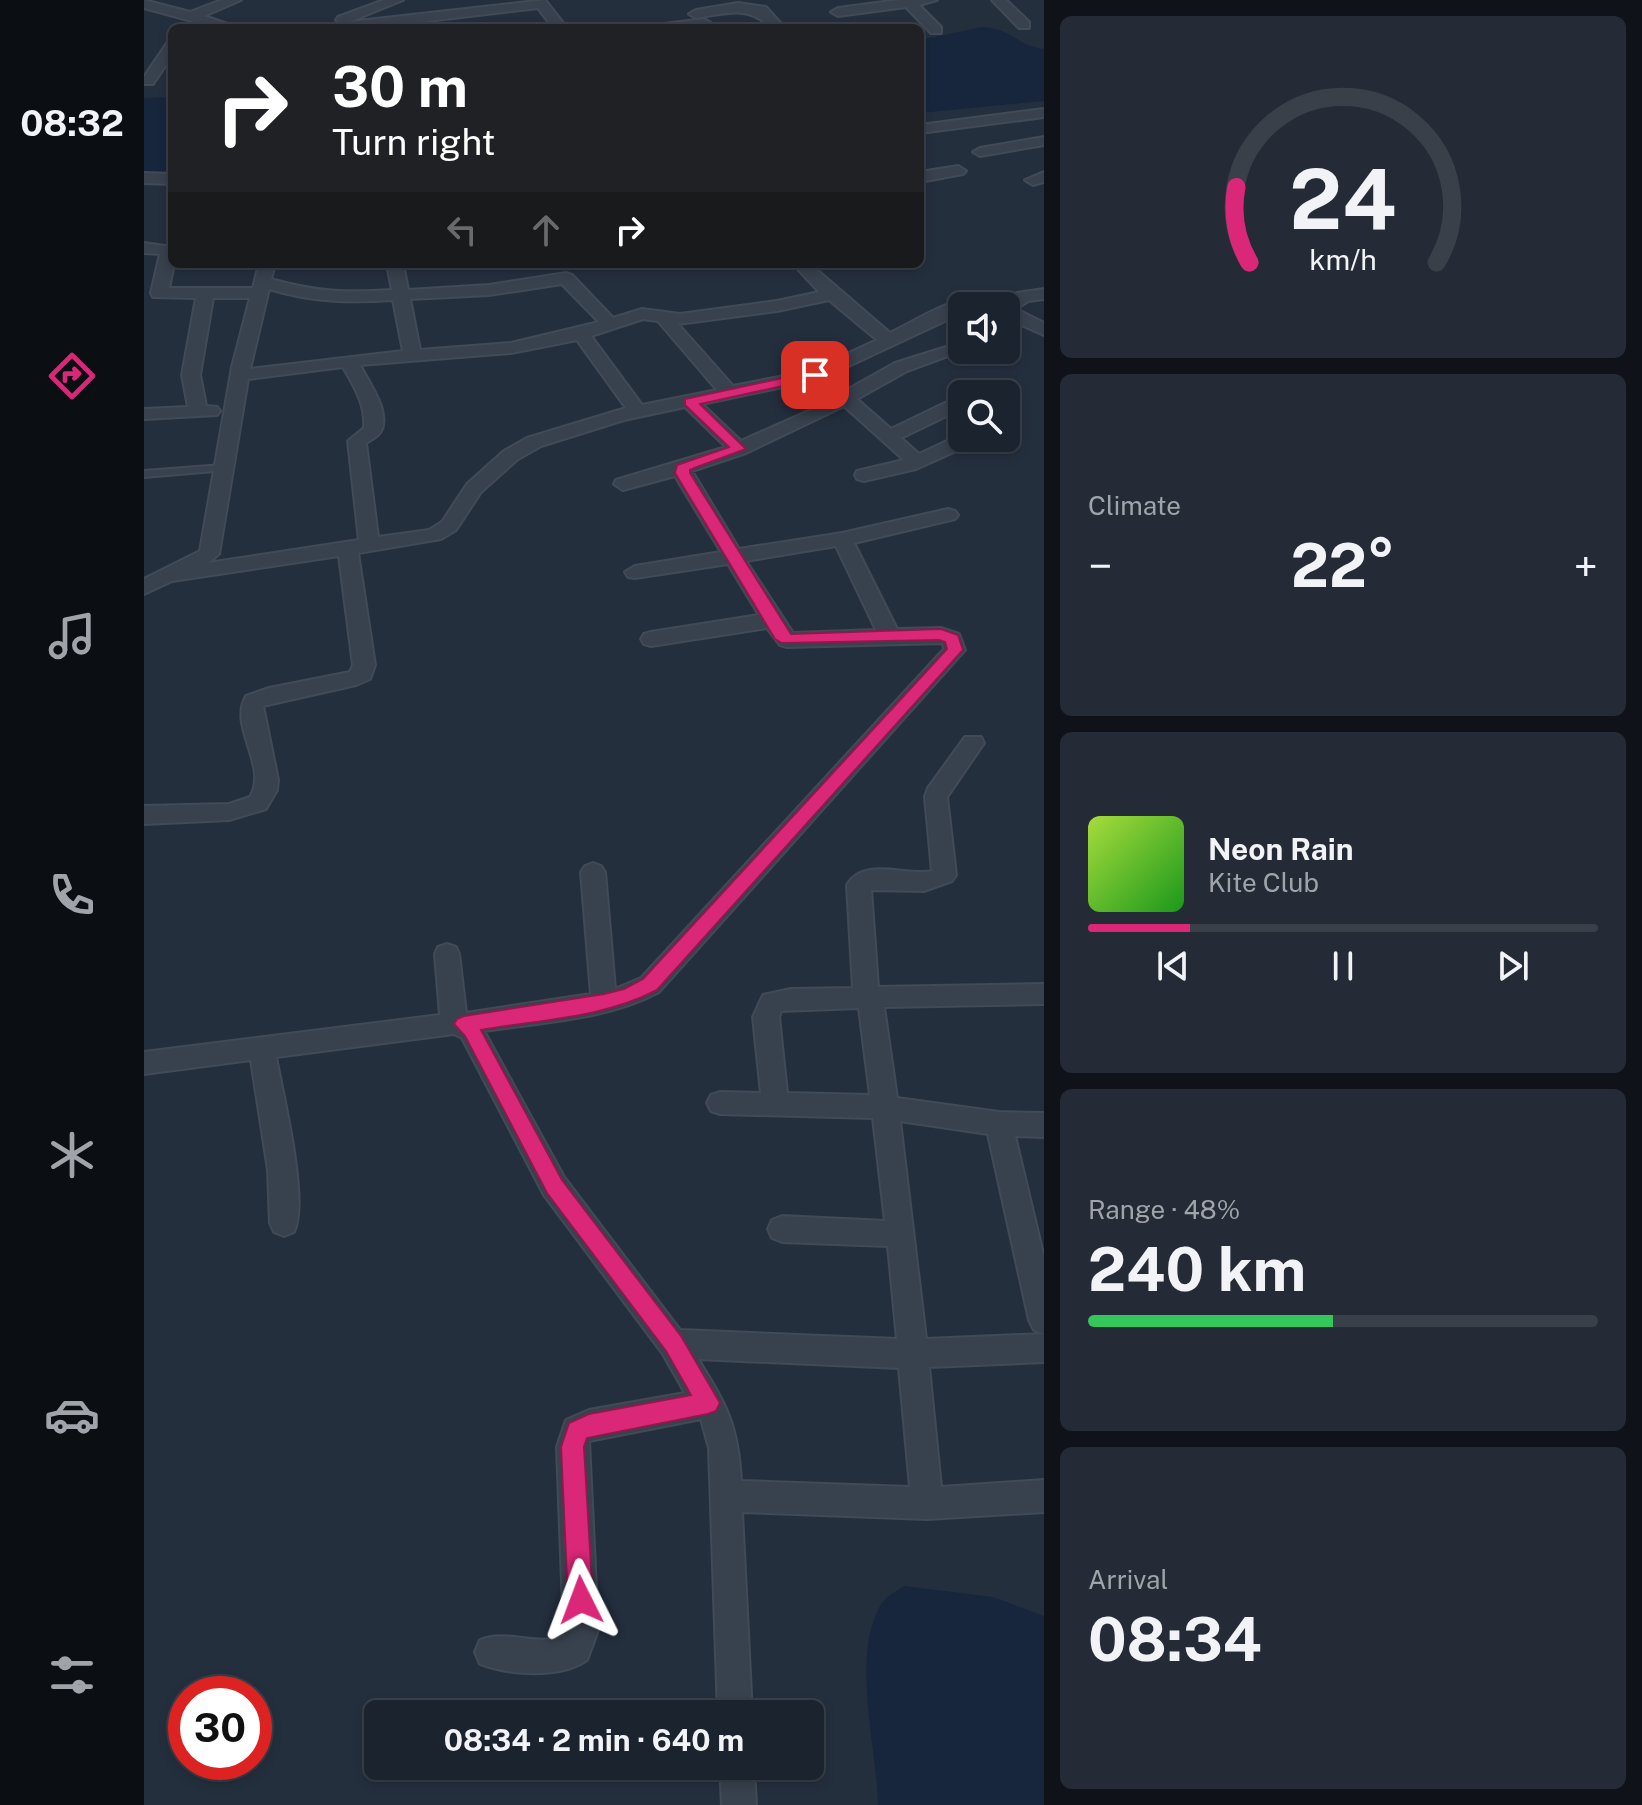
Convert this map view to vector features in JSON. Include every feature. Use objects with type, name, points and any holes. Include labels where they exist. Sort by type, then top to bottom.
[{"type":"street","points":[[191,20],[234,0]]},
{"type":"street","points":[[343,24],[344,18],[348,16],[396,0]]},
{"type":"street","points":[[838,12],[930,0]]},
{"type":"street","points":[[999,0],[1024,25]]},
{"type":"street","points":[[907,1],[936,30]]},
{"type":"street","points":[[417,24],[540,2],[557,24]]},
{"type":"street","points":[[144,4],[179,6],[191,20],[212,24]]},
{"type":"street","points":[[678,24],[699,18],[723,4],[761,10],[774,24]]},
{"type":"street","points":[[144,52],[168,50]]},
{"type":"street","points":[[152,81],[168,52]]},
{"type":"street","points":[[924,128],[1044,113]]},
{"type":"street","points":[[980,152],[1044,141]]},
{"type":"street","points":[[924,176],[958,171]]},
{"type":"street","points":[[144,178],[168,179]]},
{"type":"street","points":[[144,248],[168,252]]},
{"type":"street","points":[[168,255],[152,298],[205,294],[263,280],[299,293],[331,298],[402,295],[566,278],[610,324]]},
{"type":"street","points":[[396,268],[412,355]]},
{"type":"street","points":[[513,268],[519,285]]},
{"type":"street","points":[[805,268],[831,294],[889,341]]},
{"type":"street","points":[[144,587],[209,554],[240,375],[263,280]]},
{"type":"street","points":[[198,412],[191,375],[205,294]]},
{"type":"street","points":[[240,375],[349,361],[511,348],[581,334],[642,314],[680,319],[767,308],[831,294]]},
{"type":"street","points":[[1020,299],[1044,294]]},
{"type":"street","points":[[169,575],[359,548],[442,532],[474,488],[511,455],[534,442],[637,411],[815,375],[948,313]]},
{"type":"street","points":[[1020,317],[1044,330]]},
{"type":"street","points":[[664,318],[730,394]]},
{"type":"street","points":[[581,334],[637,411]]},
{"type":"street","points":[[623,484],[739,449],[901,367],[948,350]]},
{"type":"street","points":[[144,815],[229,812],[258,803],[266,790],[267,780],[251,709],[254,701],[269,695],[356,678],[362,674],[357,441],[373,430],[374,421],[367,397],[349,361]]},
{"type":"street","points":[[845,398],[917,462]]},
{"type":"street","points":[[690,402],[739,449]]},
{"type":"street","points":[[888,437],[948,408]]},
{"type":"street","points":[[144,414],[233,411]]},
{"type":"street","points":[[864,475],[917,462],[948,448]]},
{"type":"street","points":[[144,1063],[459,1024],[629,996],[650,985],[681,954],[830,785],[893,721],[955,650],[952,639],[947,636],[787,640],[733,557],[682,468]]},
{"type":"street","points":[[635,572],[842,539],[948,515]]},
{"type":"street","points":[[842,539],[890,637]]},
{"type":"street","points":[[651,639],[772,620]]},
{"type":"street","points":[[927,1503],[910,1354],[901,1234],[869,998],[859,885],[869,880],[934,880],[944,875],[936,797],[939,788],[973,743]]},
{"type":"street","points":[[593,872],[604,1002]]},
{"type":"street","points":[[447,954],[459,1024]]},
{"type":"street","points":[[775,1104],[766,1017],[772,1002],[1044,994]]},
{"type":"street","points":[[459,1024],[471,1031],[554,1186],[673,1344],[708,1403],[722,1434],[734,1700]]},
{"type":"street","points":[[262,1048],[282,1170],[284,1223]]},
{"type":"street","points":[[720,1103],[883,1107],[999,1124],[1044,1125]]},
{"type":"street","points":[[999,1124],[1044,1320]]},
{"type":"street","points":[[782,1229],[901,1234]]},
{"type":"street","points":[[673,1344],[910,1354],[1044,1348]]},
{"type":"street","points":[[492,1652],[553,1654],[570,1652],[579,1645],[582,1630],[572,1447],[577,1431],[589,1425],[708,1403]]},
{"type":"street","points":[[726,1496],[927,1503],[1044,1496]]},
{"type":"street","points":[[738,1780],[739,1805]]},
{"type":"lane","points":[[144,474],[223,468]]},
{"type":"water","points":[[982,27],[993,28],[1044,49],[1044,101],[924,113],[924,39]]},
{"type":"water","points":[[168,97],[168,171],[144,172],[144,98]]},
{"type":"water","points":[[904,1586],[993,1597],[1044,1616],[1044,1805],[878,1805],[866,1677],[867,1651],[880,1606]]},
{"type":"route","points":[[581,1600],[572,1447],[577,1431],[589,1425],[708,1403],[673,1344],[554,1186],[471,1031],[464,1024],[604,1002],[629,996],[650,985],[955,650],[952,639],[941,635],[787,640],[781,635],[683,473],[682,468],[739,449],[690,402],[815,375]]}]
